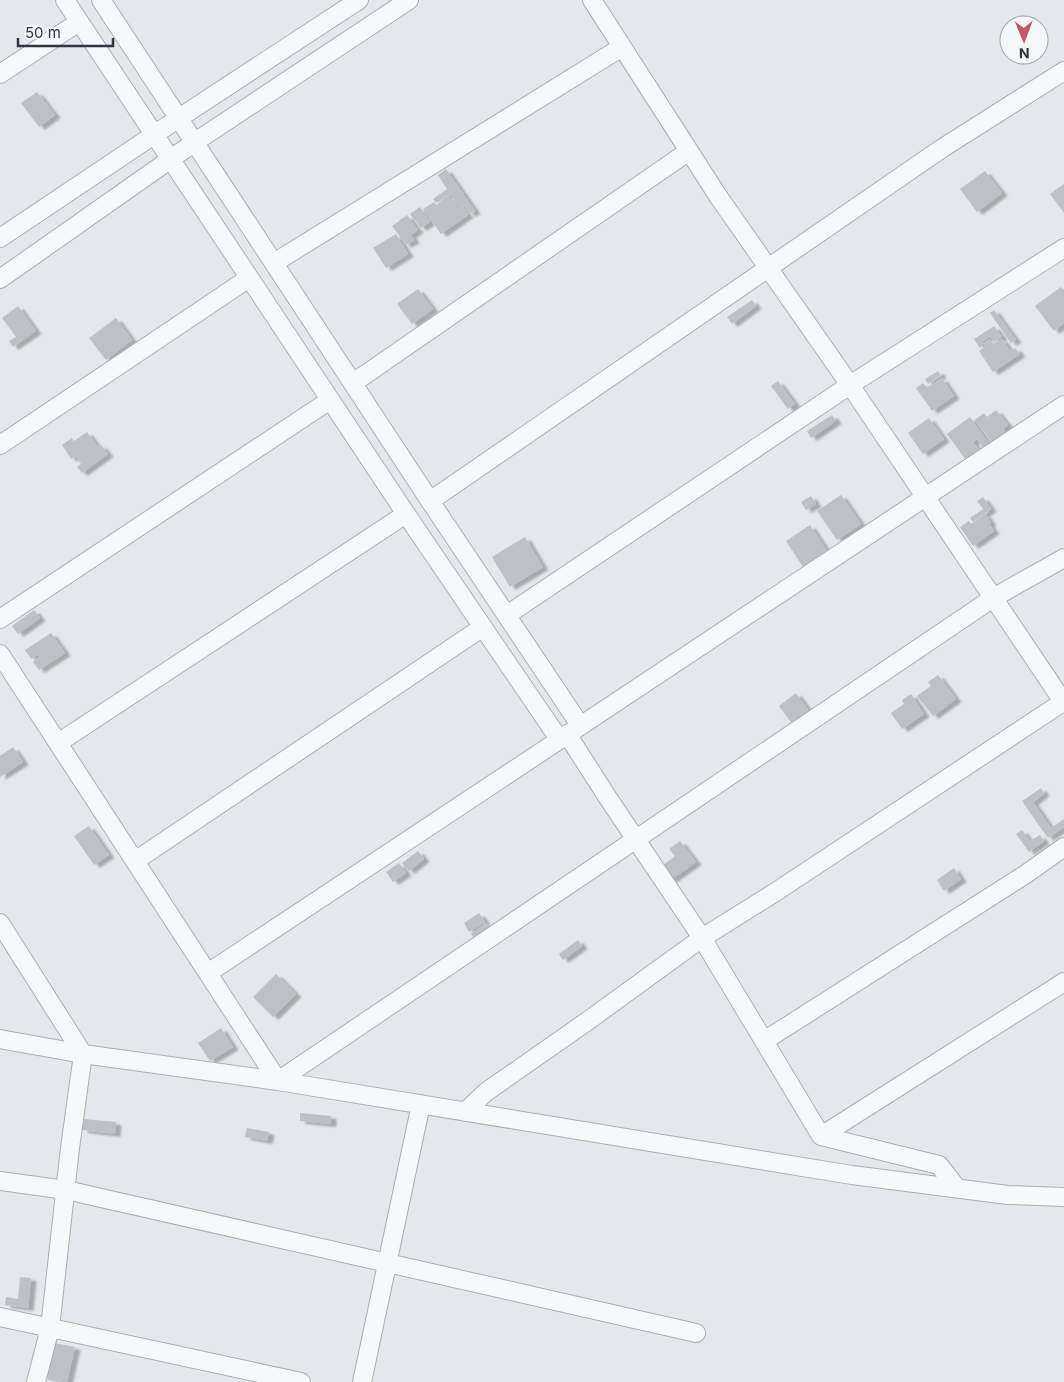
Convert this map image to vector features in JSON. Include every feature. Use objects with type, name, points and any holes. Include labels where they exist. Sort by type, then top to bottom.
[{"type":"street","points":[[65,0],[483,627],[569,733]]},
{"type":"street","points":[[0,238],[359,0]]},
{"type":"street","points":[[0,279],[195,142],[409,0]]},
{"type":"street","points":[[466,1112],[486,1092],[702,938],[1064,702],[850,385],[718,196],[592,0]]},
{"type":"street","points":[[103,1],[430,501],[507,615],[569,733],[635,840],[702,938],[821,1136],[939,1165],[957,1188]]},
{"type":"street","points":[[0,74],[79,22]]},
{"type":"street","points":[[274,263],[622,47]]},
{"type":"street","points":[[430,501],[941,149],[1064,71]]},
{"type":"street","points":[[353,383],[689,151]]},
{"type":"street","points":[[507,615],[850,385],[1064,248]]},
{"type":"street","points":[[0,445],[249,278]]},
{"type":"street","points":[[0,619],[330,400]]},
{"type":"street","points":[[208,973],[1064,405]]},
{"type":"street","points":[[58,743],[406,514]]},
{"type":"street","points":[[278,1081],[994,598],[1064,558]]},
{"type":"street","points":[[135,861],[483,627]]},
{"type":"street","points":[[0,654],[278,1081]]},
{"type":"street","points":[[764,1041],[1026,874],[1064,847]]},
{"type":"street","points":[[0,923],[83,1054],[70,1148],[50,1328],[36,1382]]},
{"type":"street","points":[[821,1136],[1064,982]]},
{"type":"street","points":[[0,1039],[83,1054],[278,1081],[852,1175],[1008,1194],[1064,1197]]},
{"type":"street","points":[[362,1382],[421,1104]]},
{"type":"street","points":[[0,1181],[66,1190],[696,1333]]},
{"type":"street","points":[[0,1317],[301,1382]]},
{"type":"building","points":[[37,92],[55,115],[39,127],[21,103]]},
{"type":"building","points":[[446,169],[475,211],[470,214],[464,205],[462,207],[468,215],[441,234],[423,209],[434,202],[436,205],[449,196],[460,208],[450,194],[436,203],[433,199],[447,189],[438,175]]},
{"type":"building","points":[[985,171],[1002,193],[977,212],[960,189]]},
{"type":"building","points":[[1064,184],[1064,213],[1050,194]]},
{"type":"building","points":[[420,207],[430,222],[421,228],[410,214]]},
{"type":"building","points":[[407,215],[418,230],[411,235],[414,240],[406,245],[392,226]]},
{"type":"building","points":[[396,234],[408,254],[386,268],[373,248]]},
{"type":"building","points":[[1061,287],[1064,290],[1064,323],[1054,331],[1035,306]]},
{"type":"building","points":[[418,289],[433,309],[412,324],[397,304]]},
{"type":"building","points":[[752,300],[756,306],[732,324],[727,317]]},
{"type":"building","points":[[18,306],[36,331],[13,347],[9,341],[16,337],[2,318]]},
{"type":"building","points":[[994,310],[1016,340],[1011,343],[990,313]]},
{"type":"building","points":[[116,318],[132,340],[106,360],[89,338]]},
{"type":"building","points":[[994,326],[1002,337],[994,342],[990,336],[981,342],[983,345],[980,348],[974,339]]},
{"type":"building","points":[[990,339],[993,344],[1002,339],[1010,351],[1015,348],[1020,354],[993,372],[979,351],[986,346],[983,343]]},
{"type":"building","points":[[938,371],[941,375],[928,384],[925,379]]},
{"type":"building","points":[[942,378],[954,396],[932,411],[916,388],[923,383],[927,388]]},
{"type":"building","points":[[778,381],[795,404],[788,409],[771,386]]},
{"type":"building","points":[[996,410],[1008,425],[1003,429],[1007,435],[993,444],[975,420],[984,413],[987,417]]},
{"type":"building","points":[[832,415],[836,421],[811,438],[807,431]]},
{"type":"building","points":[[970,417],[989,444],[983,448],[977,439],[973,442],[979,450],[966,460],[947,434]]},
{"type":"building","points":[[929,418],[944,439],[923,454],[908,433]]},
{"type":"building","points":[[87,432],[98,447],[101,445],[108,454],[82,473],[77,467],[81,464],[76,456],[71,459],[62,445],[72,438],[74,441]]},
{"type":"building","points":[[841,495],[861,524],[837,540],[817,511]]},
{"type":"building","points":[[811,496],[816,504],[806,510],[801,502]]},
{"type":"building","points":[[983,497],[991,509],[973,522],[970,518],[983,509],[977,501]]},
{"type":"building","points":[[985,514],[994,531],[973,546],[960,527],[969,521],[971,524]]},
{"type":"building","points":[[810,525],[827,551],[803,567],[786,541]]},
{"type":"building","points":[[525,537],[543,567],[510,587],[492,557]]},
{"type":"building","points":[[34,610],[40,618],[18,634],[12,626]]},
{"type":"building","points":[[51,633],[65,653],[39,670],[33,662],[40,657],[38,654],[31,659],[25,650]]},
{"type":"building","points":[[938,675],[956,699],[933,716],[917,696],[931,686],[928,682]]},
{"type":"building","points":[[796,693],[812,715],[795,728],[779,706]]},
{"type":"building","points":[[911,694],[924,714],[902,729],[891,713],[904,704],[902,700]]},
{"type":"building","points":[[13,747],[23,762],[0,777],[0,756]]},
{"type":"building","points":[[1041,788],[1044,793],[1033,802],[1051,828],[1064,819],[1064,827],[1048,838],[1022,801]]},
{"type":"building","points":[[89,826],[109,855],[94,865],[74,836]]},
{"type":"building","points":[[1022,830],[1030,841],[1040,835],[1044,841],[1029,852],[1016,834]]},
{"type":"building","points":[[680,841],[696,862],[671,880],[661,867],[675,856],[669,849]]},
{"type":"building","points":[[418,851],[424,859],[409,871],[402,863]]},
{"type":"building","points":[[399,863],[406,873],[393,882],[386,872]]},
{"type":"building","points":[[954,868],[961,879],[944,891],[937,880]]},
{"type":"building","points":[[479,913],[485,922],[469,932],[464,923]]},
{"type":"building","points":[[486,923],[491,930],[476,941],[471,934]]},
{"type":"building","points":[[578,940],[582,946],[563,960],[559,954]]},
{"type":"building","points":[[276,974],[296,994],[273,1017],[253,997]]},
{"type":"building","points":[[221,1028],[233,1047],[210,1061],[198,1043]]},
{"type":"building","points":[[300,1113],[331,1116],[331,1124],[300,1121]]},
{"type":"building","points":[[84,1119],[116,1122],[115,1134],[82,1130]]},
{"type":"building","points":[[247,1128],[269,1132],[267,1141],[245,1137]]},
{"type":"building","points":[[20,1277],[31,1278],[28,1308],[5,1305],[6,1297],[18,1299]]},
{"type":"building","points":[[49,1342],[75,1347],[67,1382],[42,1376]]}]
